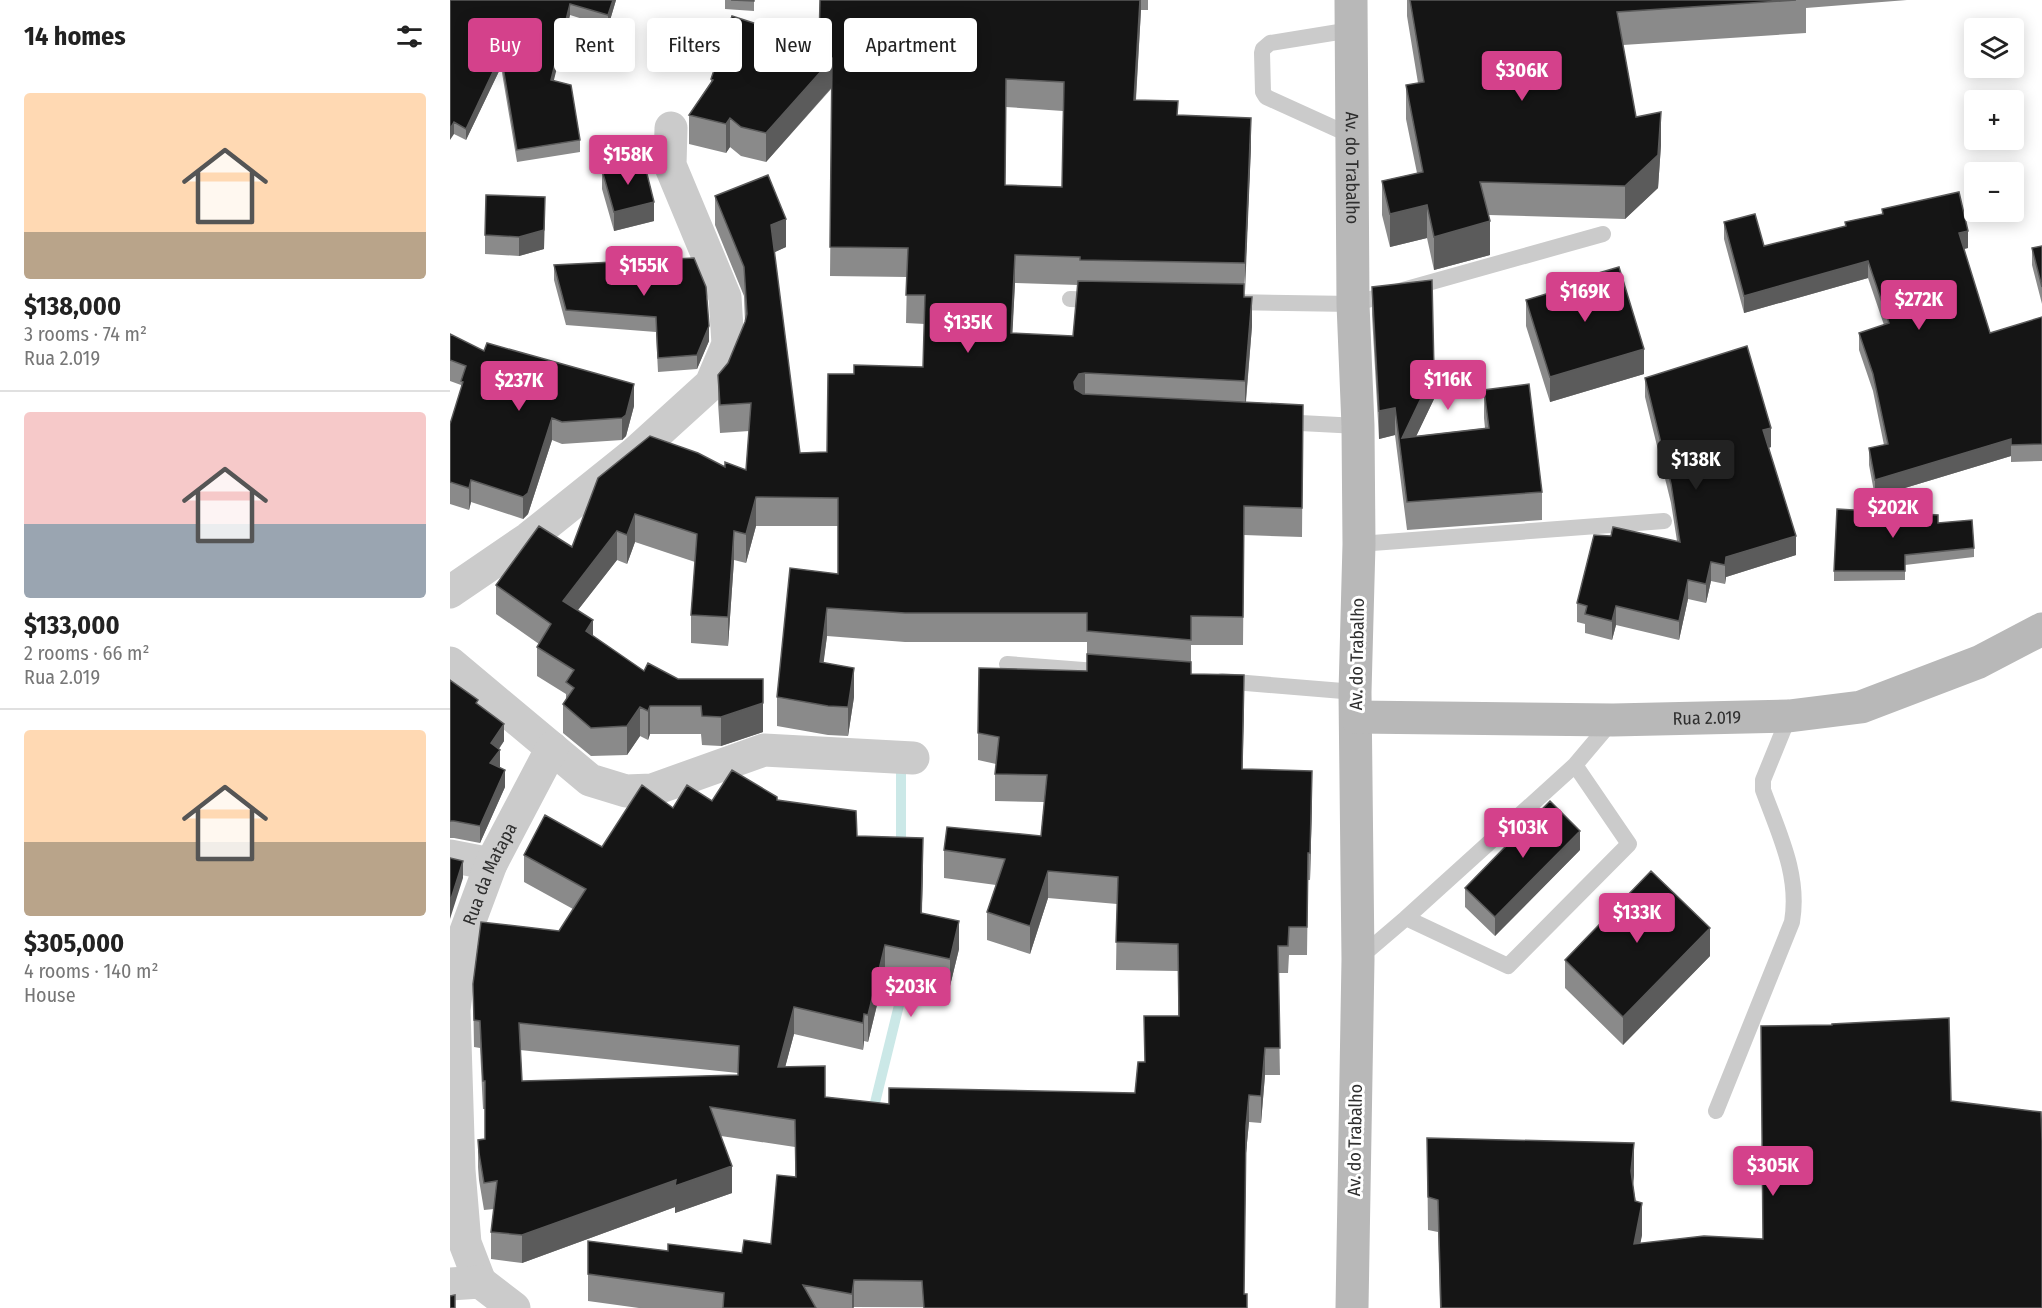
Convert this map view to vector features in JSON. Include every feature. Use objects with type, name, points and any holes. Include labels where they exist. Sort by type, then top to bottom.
[{"type":"main road","name":"Av. do Trabalho","points":[[1351,15],[1353,304],[1358,426],[1359,544],[1355,705],[1358,959],[1352,1308]]},
{"type":"main road","name":"Rua 2.019","points":[[1355,705],[1613,720],[1789,716],[1861,706],[1979,662],[2042,629]]},
{"type":"street","points":[[450,592],[529,538],[617,468],[711,384],[728,344],[725,297],[670,165],[671,128]]},
{"type":"street","points":[[450,663],[590,780],[626,791],[652,790],[764,750],[913,758]]},
{"type":"street","name":"Rua da Matapa","points":[[465,1283],[454,1010],[463,939],[491,864],[552,748]]},
{"type":"street","points":[[450,856],[491,864]]},
{"type":"street","points":[[465,1283],[514,1308]]},
{"type":"lane","points":[[1351,15],[1266,45],[1262,53],[1263,92],[1272,101],[1352,136]]},
{"type":"lane","points":[[1212,302],[1353,304],[1603,234]]},
{"type":"lane","points":[[1070,299],[1117,300]]},
{"type":"lane","points":[[1262,421],[1358,426]]},
{"type":"lane","points":[[1359,544],[1664,521]]},
{"type":"lane","points":[[1007,664],[1123,673]]},
{"type":"lane","points":[[1204,680],[1355,705]]},
{"type":"lane","points":[[1716,1111],[1792,922],[1795,904],[1791,864],[1763,790],[1763,780],[1789,716]]},
{"type":"lane","points":[[1358,959],[1575,765],[1613,720]]},
{"type":"lane","points":[[1406,918],[1508,966],[1629,844],[1575,765]]},
{"type":"building","points":[[450,0],[613,0],[608,15],[570,4],[566,18],[554,18],[554,68],[551,80],[571,85],[580,140],[517,150],[504,72],[542,72],[542,18],[468,18],[468,72],[493,72],[466,129],[454,122],[450,129]]},
{"type":"building","points":[[820,0],[1140,0],[1134,100],[1178,101],[1177,115],[1251,118],[1245,263],[1080,260],[1080,257],[1015,255],[1011,333],[1073,336],[1078,281],[1244,284],[1244,297],[1252,297],[1245,381],[1085,373],[1079,374],[1074,382],[1075,389],[1083,394],[1303,405],[1302,508],[1244,506],[1243,617],[1191,616],[1191,640],[1087,631],[1087,613],[905,613],[827,608],[820,662],[854,668],[848,707],[777,697],[790,568],[838,574],[838,498],[756,497],[746,534],[734,531],[728,617],[691,615],[697,534],[635,514],[627,535],[617,531],[563,601],[593,620],[586,631],[644,671],[648,663],[678,679],[763,679],[763,703],[721,717],[702,716],[701,706],[650,706],[648,711],[640,707],[627,726],[591,728],[563,704],[574,688],[566,682],[574,670],[537,647],[551,624],[496,585],[539,526],[572,547],[598,478],[650,436],[698,453],[725,467],[725,462],[746,470],[751,403],[720,405],[718,375],[728,363],[747,314],[744,267],[715,196],[768,175],[786,219],[771,225],[800,453],[827,452],[828,374],[854,374],[854,365],[923,367],[925,295],[906,295],[908,248],[830,247],[832,18],[820,18]],"holes":[[[1006,79],[1064,82],[1062,187],[1005,185]]]},
{"type":"building","points":[[1410,0],[1796,0],[1617,12],[1636,117],[1661,112],[1658,155],[1625,186],[1480,182],[1490,221],[1434,237],[1427,205],[1390,214],[1382,181],[1423,172],[1406,85],[1424,82]]},
{"type":"building","points":[[742,19],[754,23],[754,72],[820,72],[766,133],[741,127],[730,118],[726,124],[689,115],[713,80],[711,79],[713,72],[742,72]]},
{"type":"building","points":[[632,162],[644,162],[654,202],[614,212],[602,170]]},
{"type":"building","points":[[1959,192],[1964,222],[1968,231],[1959,233],[1990,333],[2042,317],[2042,444],[2011,445],[2011,439],[1875,480],[1869,448],[1888,444],[1873,374],[1859,333],[1889,323],[1868,261],[1744,296],[1724,222],[1755,214],[1764,246],[1846,226],[1845,222],[1883,214],[1882,209]]},
{"type":"building","points":[[486,195],[545,197],[544,230],[519,237],[485,235]]},
{"type":"building","points":[[2042,246],[2042,287],[2032,248]]},
{"type":"building","points":[[694,258],[706,287],[709,326],[697,355],[658,358],[656,317],[566,310],[554,265]]},
{"type":"building","points":[[1619,267],[1644,349],[1550,377],[1526,300],[1563,289],[1561,284]]},
{"type":"building","points":[[1432,280],[1434,371],[1402,438],[1489,428],[1484,390],[1529,384],[1542,492],[1407,502],[1395,408],[1379,411],[1372,287]]},
{"type":"building","points":[[450,334],[484,351],[487,343],[634,384],[626,415],[622,418],[562,422],[552,418],[528,493],[523,497],[471,480],[469,488],[450,482],[450,424],[466,366],[450,360]]},
{"type":"building","points":[[1747,346],[1771,428],[1763,430],[1796,536],[1726,557],[1725,565],[1711,562],[1706,584],[1688,580],[1679,621],[1616,606],[1612,621],[1585,614],[1587,606],[1577,603],[1594,535],[1611,536],[1613,527],[1680,542],[1671,484],[1645,378]]},
{"type":"building","points":[[1837,509],[1938,515],[1938,523],[1972,520],[1974,548],[1905,555],[1905,571],[1834,571]]},
{"type":"building","points":[[1087,654],[1191,662],[1191,674],[1244,675],[1242,769],[1312,771],[1307,927],[1289,927],[1288,946],[1278,946],[1280,1048],[1265,1048],[1261,1096],[1249,1095],[1246,1126],[1244,1294],[1247,1294],[1247,1308],[924,1308],[922,1281],[854,1280],[852,1294],[803,1285],[816,1308],[723,1308],[724,1293],[588,1274],[588,1241],[668,1251],[668,1244],[742,1253],[744,1240],[771,1244],[777,1175],[796,1177],[795,1120],[710,1107],[732,1166],[675,1186],[676,1180],[522,1235],[491,1232],[497,1181],[484,1183],[479,1153],[478,1140],[485,1139],[485,1081],[483,1081],[480,1021],[474,1020],[473,984],[481,922],[559,931],[586,889],[524,855],[545,815],[602,847],[642,785],[673,808],[687,785],[712,801],[732,770],[777,797],[777,800],[856,811],[857,836],[923,838],[921,913],[959,921],[950,959],[885,945],[868,1015],[864,1014],[863,1023],[794,1007],[778,1067],[825,1066],[825,1097],[889,1104],[889,1088],[1135,1093],[1138,1062],[1145,1062],[1144,1016],[1179,1016],[1178,944],[1116,942],[1118,877],[1048,871],[1030,926],[987,912],[1005,859],[944,850],[947,827],[1041,836],[1047,775],[995,774],[999,737],[978,733],[979,668],[1087,671]],"holes":[[[519,1023],[739,1046],[738,1075],[522,1081]]]},
{"type":"building","points":[[450,680],[478,700],[476,703],[504,724],[491,743],[500,750],[490,763],[505,770],[480,826],[450,821]]},
{"type":"building","points":[[1550,801],[1580,831],[1495,917],[1465,888]]},
{"type":"building","points":[[450,858],[463,861],[450,902]]},
{"type":"building","points":[[1651,871],[1710,928],[1623,1017],[1565,960]]},
{"type":"building","points":[[1949,1018],[1951,1101],[2041,1112],[2042,1308],[1441,1308],[1438,1200],[1428,1197],[1427,1138],[1634,1143],[1631,1171],[1635,1201],[1642,1203],[1634,1244],[1704,1236],[1763,1239],[1761,1026],[1832,1025]]},
{"type":"building","points":[[455,1295],[455,1308],[450,1308],[450,1296]]},
{"type":"waterway","points":[[895,768],[901,768],[901,851]]},
{"type":"waterway","points":[[872,1115],[901,997],[901,963]]}]
